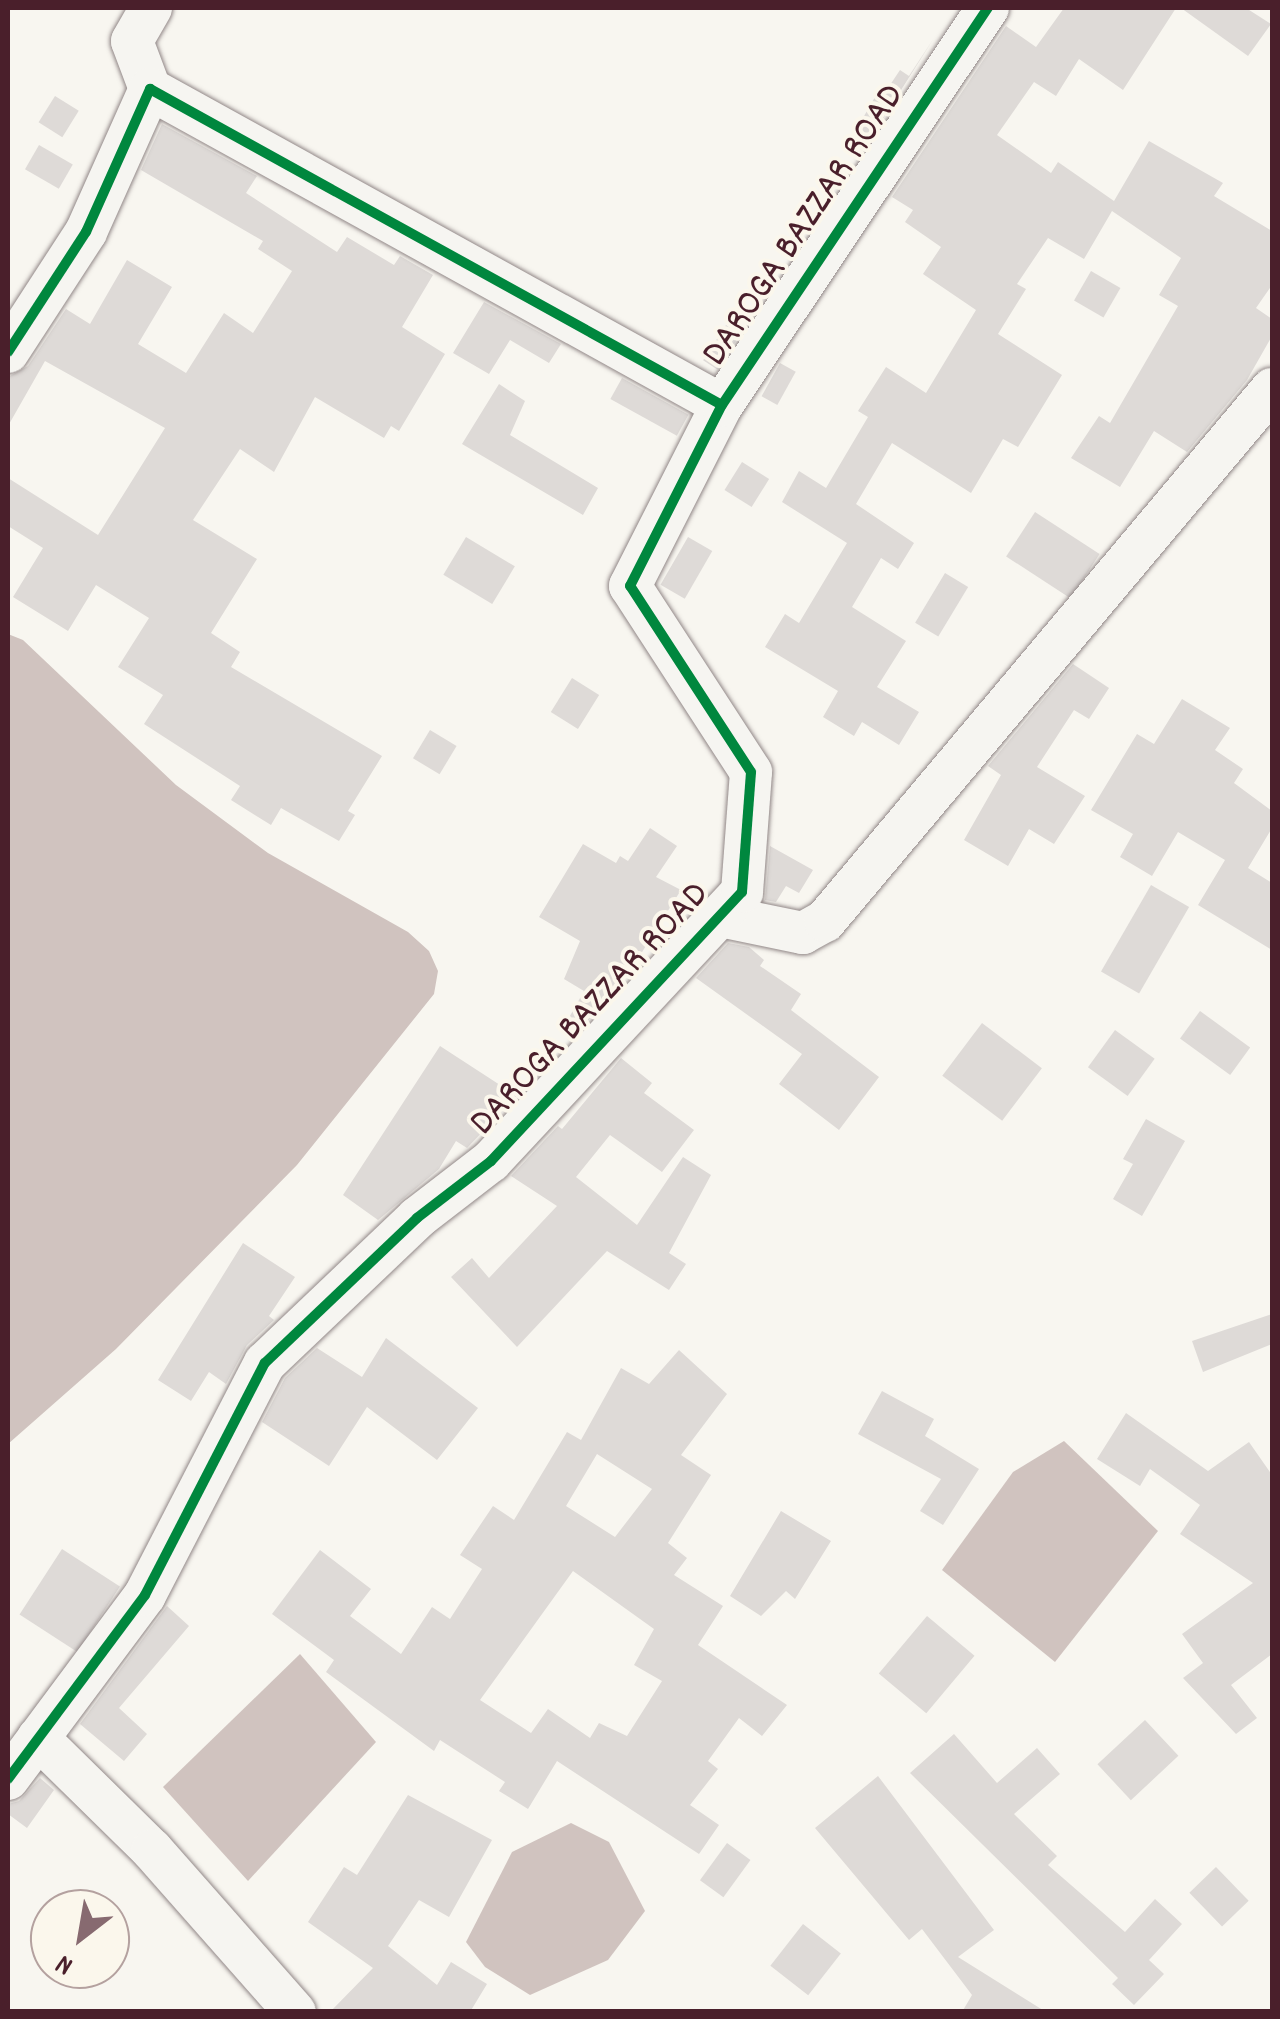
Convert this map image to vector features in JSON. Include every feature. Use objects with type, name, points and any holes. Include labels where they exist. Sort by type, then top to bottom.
[{"type":"street","points":[[150,8],[132,40],[150,90],[722,405]]},
{"type":"street","name":"DAROGA BAZZAR ROAD","points":[[8,1779],[145,1596],[266,1363],[417,1218],[491,1162],[742,892],[751,772],[630,586],[722,405],[988,8]]},
{"type":"street","points":[[11,338],[86,232],[150,90]]},
{"type":"street","points":[[720,916],[803,933],[825,921],[1272,389]]},
{"type":"street","points":[[38,1738],[152,1850],[295,2012]]},
{"type":"shaded area","points":[[8,634],[23,640],[176,785],[268,853],[408,932],[429,951],[438,971],[434,994],[297,1165],[116,1349],[8,1444]]},
{"type":"shaded area","points":[[1064,1441],[1158,1531],[1055,1662],[942,1570],[1013,1472]]},
{"type":"shaded area","points":[[300,1654],[376,1742],[248,1881],[163,1787]]},
{"type":"shaded area","points":[[571,1823],[609,1842],[645,1911],[608,1960],[530,1995],[485,1967],[466,1942],[512,1852]]},
{"type":"building","points":[[1064,8],[1176,8],[1123,90],[1079,59],[1056,96],[1034,82],[997,135],[1051,173],[1058,162],[1114,201],[1149,141],[1223,183],[1214,196],[1272,231],[1272,285],[1256,308],[1272,319],[1272,336],[1247,380],[1187,452],[1154,431],[1120,487],[1071,458],[1099,416],[1110,423],[1178,306],[1159,295],[1181,258],[1112,211],[1084,259],[1048,238],[1017,284],[1026,289],[998,334],[1062,375],[1018,447],[1003,439],[971,493],[892,443],[856,504],[914,543],[898,569],[881,558],[852,607],[906,641],[877,687],[919,712],[899,745],[862,722],[854,736],[823,717],[838,691],[765,647],[785,614],[799,623],[847,543],[782,502],[799,471],[826,488],[868,417],[858,411],[886,367],[926,393],[976,310],[923,274],[941,247],[905,222],[913,210],[892,197],[1006,26],[1036,47]]},
{"type":"building","points":[[1181,8],[1246,8],[1271,24],[1248,56]]},
{"type":"building","points":[[934,38],[870,139],[856,130],[875,97],[880,100],[900,70],[909,76]]},
{"type":"building","points":[[55,96],[79,111],[62,137],[39,122]]},
{"type":"building","points":[[162,124],[257,176],[246,193],[337,252],[347,237],[394,265],[400,256],[433,275],[402,327],[445,354],[399,431],[391,426],[384,438],[315,397],[274,472],[240,449],[193,520],[257,559],[211,633],[240,652],[231,667],[382,756],[348,811],[355,815],[339,841],[281,808],[271,825],[231,800],[240,786],[144,724],[163,695],[118,667],[149,618],[96,585],[68,631],[13,597],[43,548],[8,526],[8,478],[98,535],[165,428],[45,361],[8,426],[8,377],[28,366],[66,309],[90,324],[127,260],[172,287],[138,344],[186,373],[224,313],[253,333],[292,271],[258,249],[263,241],[141,170]]},
{"type":"building","points":[[39,145],[73,164],[59,189],[25,169]]},
{"type":"building","points":[[1091,271],[1120,288],[1103,317],[1074,300]]},
{"type":"building","points":[[484,302],[561,344],[549,363],[510,340],[489,374],[453,353]]},
{"type":"building","points":[[726,325],[740,334],[717,369],[703,360]]},
{"type":"building","points":[[780,363],[796,372],[777,405],[762,396]]},
{"type":"building","points":[[622,378],[688,415],[677,436],[610,399]]},
{"type":"building","points":[[499,384],[525,401],[510,435],[598,488],[583,515],[462,444]]},
{"type":"building","points":[[742,462],[769,479],[752,507],[725,490]]},
{"type":"building","points":[[1035,512],[1100,554],[1071,598],[1006,556]]},
{"type":"building","points":[[466,537],[515,566],[492,604],[443,575]]},
{"type":"building","points":[[688,537],[712,551],[685,599],[660,585]]},
{"type":"building","points":[[945,573],[968,587],[938,637],[915,623]]},
{"type":"building","points":[[1073,664],[1109,688],[1089,719],[1074,710],[1037,767],[1085,796],[1054,844],[1029,829],[1008,866],[964,840],[1001,775],[988,766]]},
{"type":"building","points":[[572,678],[599,695],[578,729],[551,712]]},
{"type":"building","points":[[1182,699],[1230,728],[1215,750],[1243,769],[1234,783],[1272,811],[1272,828],[1248,868],[1272,883],[1272,950],[1198,905],[1225,860],[1178,832],[1152,876],[1120,857],[1133,834],[1091,810],[1137,734],[1154,744]]},
{"type":"building","points":[[430,730],[457,746],[440,774],[413,758]]},
{"type":"building","points":[[650,828],[677,846],[656,877],[681,890],[622,984],[579,1030],[566,1023],[584,991],[564,979],[580,941],[539,917],[583,844],[616,863],[620,856],[628,861]]},
{"type":"building","points":[[770,846],[813,870],[799,893],[786,886],[776,902],[765,900]]},
{"type":"building","points":[[1151,885],[1189,907],[1139,994],[1101,972]]},
{"type":"building","points":[[728,943],[749,947],[764,960],[760,966],[801,994],[791,1010],[879,1077],[839,1130],[779,1084],[802,1054],[696,978]]},
{"type":"building","points":[[1200,1011],[1250,1047],[1230,1075],[1180,1039]]},
{"type":"building","points":[[982,1023],[1042,1068],[1002,1121],[942,1076]]},
{"type":"building","points":[[1115,1030],[1155,1059],[1128,1096],[1088,1067]]},
{"type":"building","points":[[440,1046],[517,1096],[467,1148],[456,1141],[439,1169],[378,1220],[343,1195]]},
{"type":"building","points":[[621,1058],[652,1083],[644,1093],[694,1130],[662,1172],[610,1135],[576,1177],[637,1225],[683,1157],[711,1175],[669,1253],[686,1264],[669,1290],[607,1251],[517,1347],[451,1277],[472,1258],[489,1278],[557,1206],[511,1176],[558,1126],[562,1129]]},
{"type":"building","points":[[1146,1119],[1185,1141],[1142,1216],[1113,1199],[1133,1164],[1123,1159]]},
{"type":"building","points":[[243,1243],[295,1277],[269,1316],[274,1320],[247,1345],[226,1384],[209,1372],[191,1401],[158,1380]]},
{"type":"building","points":[[1272,1314],[1272,1344],[1203,1372],[1192,1341]]},
{"type":"building","points":[[386,1338],[478,1408],[437,1460],[367,1407],[329,1466],[262,1422],[285,1378],[317,1348],[362,1377]]},
{"type":"building","points":[[679,1350],[727,1394],[681,1455],[711,1475],[668,1543],[687,1558],[674,1575],[723,1606],[698,1645],[787,1705],[762,1736],[739,1718],[708,1761],[718,1769],[690,1805],[719,1825],[699,1854],[557,1761],[528,1809],[499,1791],[505,1782],[440,1740],[434,1751],[326,1672],[334,1660],[272,1614],[320,1550],[371,1589],[350,1616],[401,1654],[432,1607],[450,1619],[482,1569],[460,1555],[493,1506],[514,1520],[567,1432],[581,1440],[621,1368],[649,1384]],"holes":[[[597,1454],[652,1489],[615,1537],[566,1506]],[[573,1571],[654,1629],[634,1665],[662,1681],[627,1736],[599,1723],[590,1738],[548,1709],[531,1733],[480,1700]]]},
{"type":"building","points":[[882,1391],[934,1419],[925,1436],[979,1469],[943,1525],[920,1511],[941,1479],[858,1434]]},
{"type":"building","points":[[1126,1413],[1208,1471],[1249,1442],[1272,1475],[1272,1654],[1231,1685],[1257,1718],[1236,1734],[1183,1678],[1203,1663],[1182,1634],[1253,1583],[1180,1534],[1200,1505],[1150,1469],[1140,1486],[1097,1459]]},
{"type":"building","points":[[781,1511],[831,1541],[795,1599],[786,1591],[761,1616],[730,1596]]},
{"type":"building","points":[[62,1549],[120,1587],[77,1652],[20,1614]]},
{"type":"building","points":[[167,1606],[189,1626],[119,1708],[147,1734],[124,1761],[80,1724]]},
{"type":"building","points":[[927,1616],[974,1656],[926,1713],[879,1673]]},
{"type":"building","points":[[1145,1720],[1178,1756],[1131,1800],[1097,1764]]},
{"type":"building","points":[[954,1734],[997,1783],[1037,1748],[1060,1774],[1014,1814],[1057,1856],[1048,1865],[1125,1932],[1155,1899],[1182,1924],[1149,1960],[1164,1974],[1134,2005],[1112,1984],[1118,1978],[910,1773]]},
{"type":"building","points":[[878,1776],[994,1930],[958,1957],[1046,2012],[962,2012],[972,1995],[922,1929],[909,1940],[815,1828]]},
{"type":"building","points":[[40,1778],[54,1790],[27,1828],[8,1814],[8,1804],[19,1801]]},
{"type":"building","points":[[408,1795],[492,1840],[449,1917],[419,1900],[388,1946],[437,1985],[451,1962],[487,1984],[470,2012],[330,2012],[373,1968],[308,1922],[344,1867],[357,1875]]},
{"type":"building","points":[[727,1843],[750,1860],[723,1897],[700,1880]]},
{"type":"building","points":[[1216,1867],[1249,1901],[1222,1927],[1189,1893]]},
{"type":"building","points":[[803,1924],[841,1954],[808,1995],[770,1966]]},
{"type":"cycle path","points":[[8,1779],[145,1595],[265,1363],[417,1218],[491,1161],[742,892],[751,772],[630,586],[722,405],[988,8]]},
{"type":"cycle path","points":[[8,352],[86,232],[150,89],[722,405]]}]
